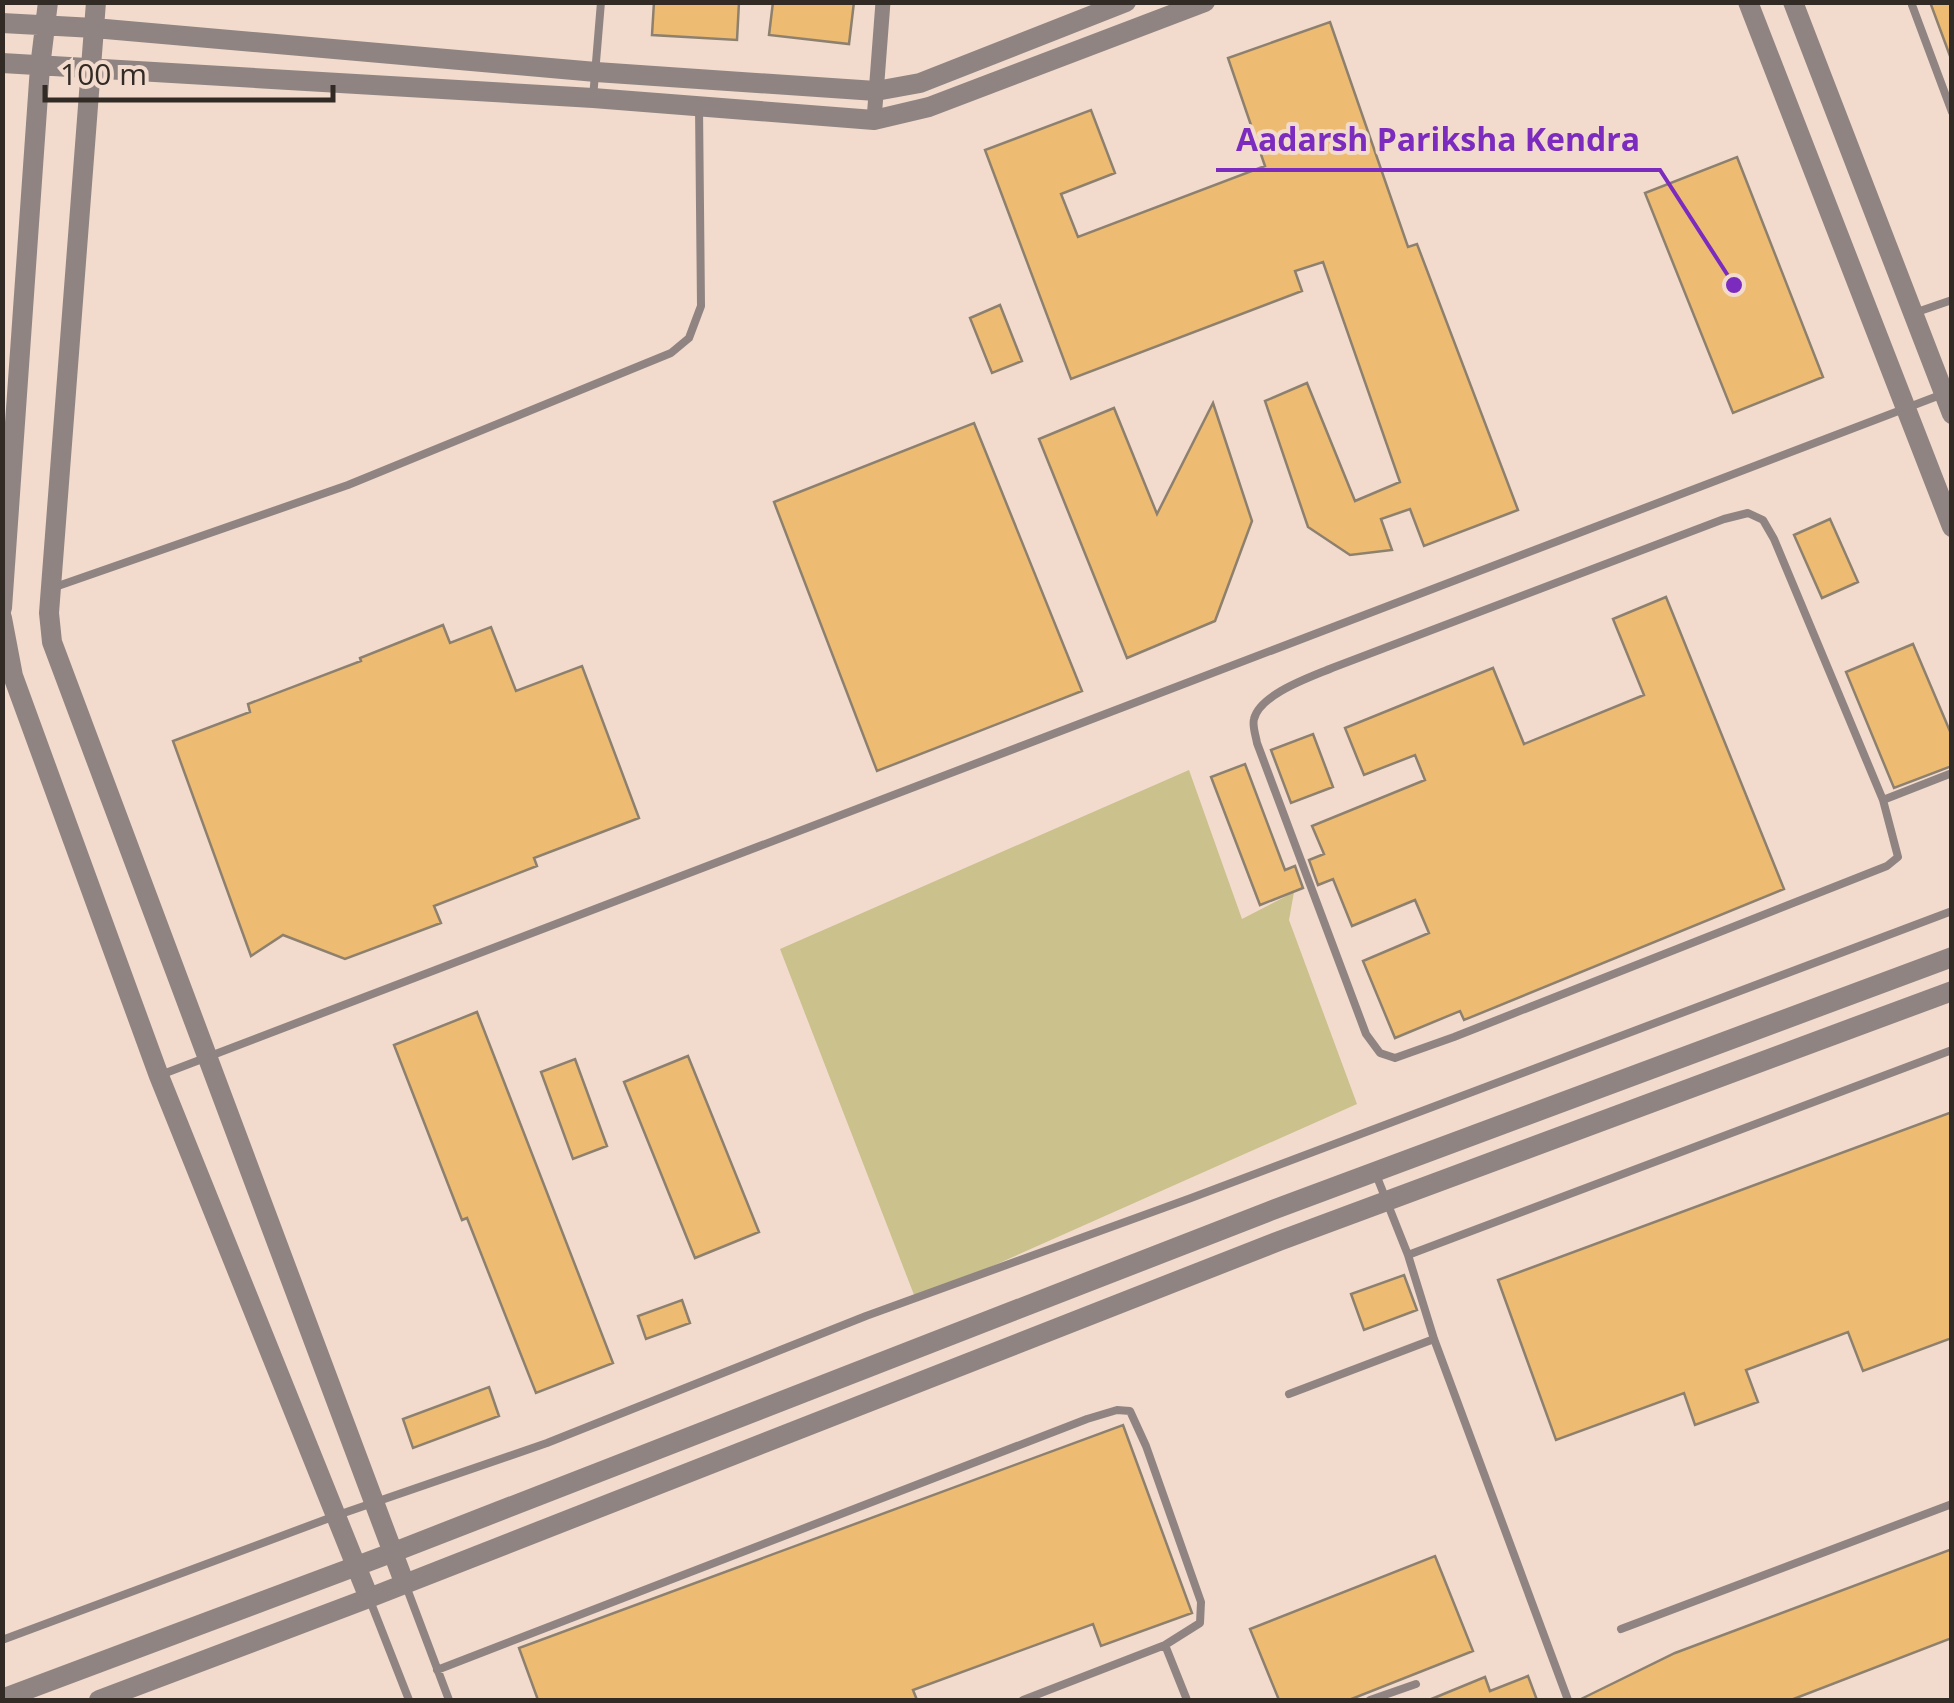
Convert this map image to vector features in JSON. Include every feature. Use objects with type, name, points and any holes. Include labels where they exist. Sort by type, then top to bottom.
[{"type":"street","points":[[2,608],[40,66],[48,2]]},
{"type":"street","points":[[96,2],[48,613],[52,642],[404,1582]]},
{"type":"street","points":[[874,120],[884,2]]},
{"type":"street","points":[[2,23],[596,72],[876,90],[920,83],[1126,2]]},
{"type":"street","points":[[2,63],[593,98],[874,120],[929,107],[1206,2]]},
{"type":"street","points":[[1748,2],[1952,528]]},
{"type":"street","points":[[1792,2],[1948,404]]},
{"type":"street","points":[[2,618],[8,676],[159,1076],[369,1598]]},
{"type":"street","points":[[2,1698],[394,1552],[1375,1172],[1952,957]]},
{"type":"street","points":[[100,1700],[1279,1241],[1952,991]]},
{"type":"lane","points":[[593,98],[601,2]]},
{"type":"lane","points":[[1912,5],[1952,112]]},
{"type":"lane","points":[[50,589],[348,485],[671,353],[689,338],[700,306],[699,106]]},
{"type":"lane","points":[[1913,314],[1952,300]]},
{"type":"lane","points":[[159,1076],[1906,408],[1948,404]]},
{"type":"lane","points":[[1748,513],[1763,520],[1774,538],[1883,800],[1898,857],[1887,866],[1395,1058],[1380,1053],[1366,1034],[1257,743],[1253,721],[1261,706],[1284,689],[1332,668],[1724,518],[1748,513]]},
{"type":"lane","points":[[1883,800],[1952,773]]},
{"type":"lane","points":[[2,1640],[336,1516],[548,1443],[866,1316],[1952,911]]},
{"type":"lane","points":[[1408,1255],[1952,1050]]},
{"type":"lane","points":[[1375,1172],[1568,1700]]},
{"type":"lane","points":[[1289,1394],[1434,1339]]},
{"type":"lane","points":[[437,1670],[1087,1418],[1130,1411],[1200,1602],[1200,1622],[1165,1645],[1024,1700]]},
{"type":"lane","points":[[1621,1629],[1952,1504]]},
{"type":"lane","points":[[404,1582],[449,1700]]},
{"type":"lane","points":[[369,1598],[410,1700]]},
{"type":"lane","points":[[1165,1645],[1187,1700]]},
{"type":"lane","points":[[1370,1700],[1416,1684]]},
{"type":"shaded area","points":[[1189,770],[1242,919],[1294,892],[1289,920],[1357,1104],[916,1300],[780,949]]},
{"type":"building","points":[[654,2],[739,2],[737,40],[652,35]]},
{"type":"building","points":[[773,2],[854,2],[849,44],[769,35]]},
{"type":"building","points":[[1930,2],[1952,2],[1952,56],[1950,56]]},
{"type":"building","points":[[1330,22],[1408,247],[1417,244],[1518,510],[1424,546],[1410,509],[1381,519],[1392,550],[1350,555],[1308,527],[1265,401],[1307,383],[1355,501],[1400,482],[1323,262],[1295,271],[1302,291],[1071,379],[985,150],[1091,110],[1115,173],[1061,194],[1078,237],[1265,166],[1228,58]]},
{"type":"building","points":[[1737,157],[1823,377],[1733,413],[1645,193]]},
{"type":"building","points":[[1000,305],[1022,361],[992,373],[970,318]]},
{"type":"building","points":[[1213,403],[1252,521],[1215,621],[1127,658],[1039,439],[1114,408],[1157,514]]},
{"type":"building","points":[[974,423],[1082,691],[877,771],[774,502]]},
{"type":"building","points":[[1830,519],[1858,582],[1822,598],[1794,535]]},
{"type":"building","points":[[1666,597],[1784,889],[1464,1020],[1460,1011],[1395,1038],[1363,961],[1429,933],[1415,900],[1352,926],[1333,879],[1318,885],[1309,860],[1324,854],[1312,826],[1425,780],[1415,755],[1364,775],[1345,728],[1493,668],[1524,744],[1644,695],[1613,619]]},
{"type":"building","points":[[443,625],[450,643],[491,627],[516,691],[582,666],[639,818],[534,858],[537,866],[434,906],[441,923],[345,959],[283,935],[251,956],[173,741],[250,712],[248,704]]},
{"type":"building","points":[[1913,644],[1952,736],[1952,766],[1894,788],[1846,672]]},
{"type":"building","points":[[1313,734],[1333,787],[1291,803],[1271,750]]},
{"type":"building","points":[[1245,764],[1285,870],[1295,866],[1303,888],[1260,905],[1211,777]]},
{"type":"building","points":[[477,1012],[613,1363],[536,1393],[467,1218],[462,1220],[394,1045]]},
{"type":"building","points":[[688,1056],[759,1232],[695,1258],[624,1082]]},
{"type":"building","points":[[575,1059],[607,1146],[573,1159],[541,1072]]},
{"type":"building","points":[[1952,1112],[1952,1338],[1863,1371],[1848,1332],[1746,1370],[1758,1402],[1695,1425],[1684,1393],[1556,1440],[1498,1280]]},
{"type":"building","points":[[1404,1275],[1417,1310],[1364,1330],[1351,1294]]},
{"type":"building","points":[[682,1300],[690,1323],[646,1339],[638,1316]]},
{"type":"building","points":[[489,1387],[499,1416],[413,1448],[403,1419]]},
{"type":"building","points":[[1123,1425],[1192,1613],[1101,1646],[1093,1624],[913,1690],[917,1700],[538,1700],[519,1648]]},
{"type":"building","points":[[1952,1549],[1952,1638],[1791,1700],[1579,1700],[1675,1653]]},
{"type":"building","points":[[1435,1556],[1473,1651],[1349,1700],[1279,1700],[1250,1629]]},
{"type":"building","points":[[1528,1676],[1537,1700],[1429,1700],[1485,1677],[1490,1691]]},
{"type":"place","name":"Aadarsh Pariksha Kendra","points":[[1734,285]]}]
